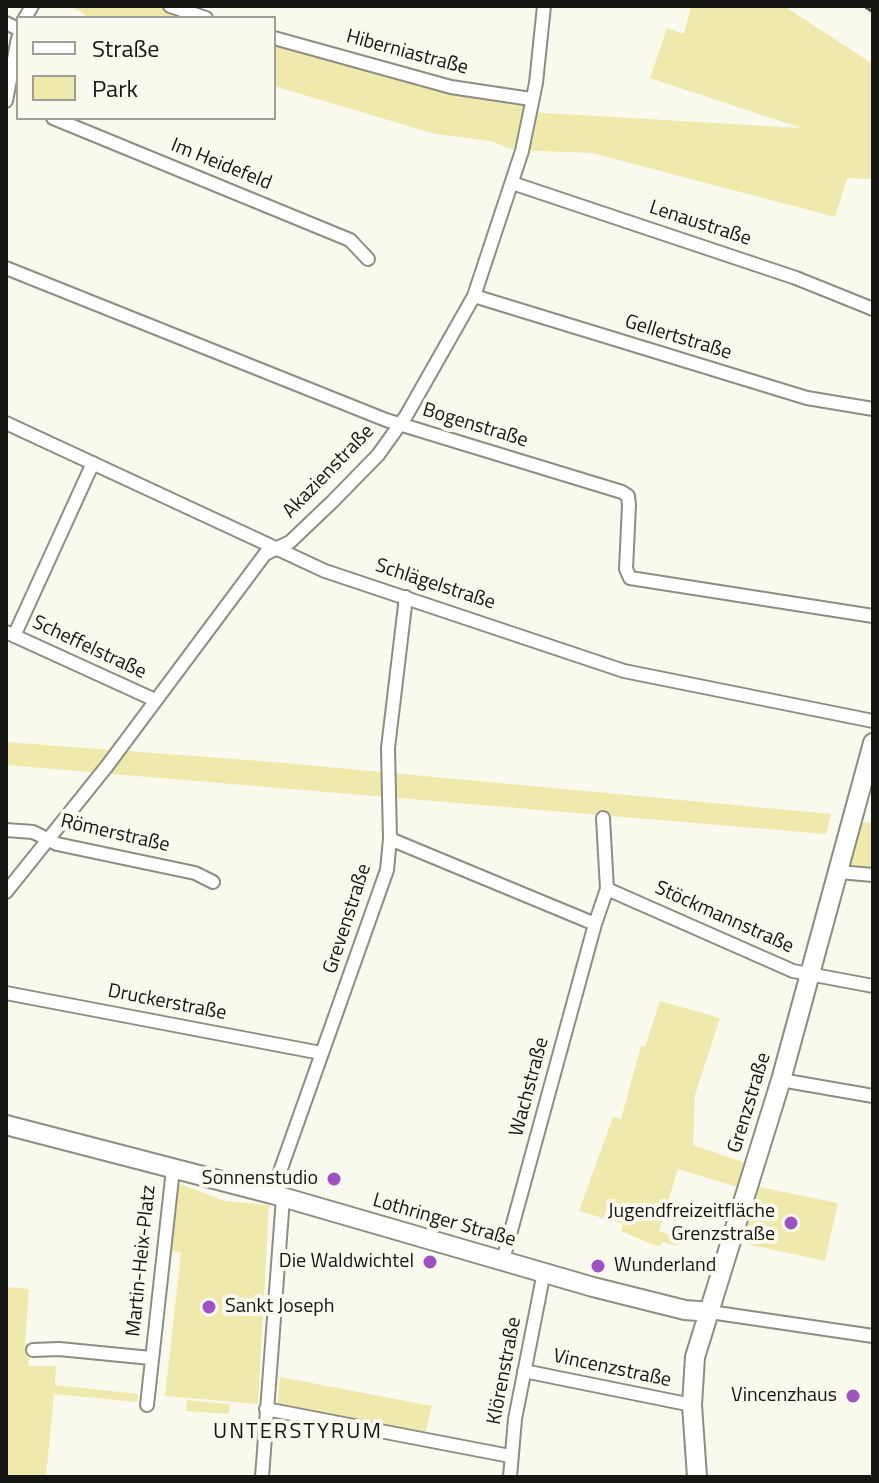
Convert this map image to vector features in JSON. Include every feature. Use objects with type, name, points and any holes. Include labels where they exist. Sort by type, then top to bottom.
[{"type":"street","points":[[170,6],[200,16]]},
{"type":"street","name":"Akazienstraße","points":[[6,892],[265,554],[290,542],[333,501],[378,455],[406,416],[474,296],[512,183],[538,71],[544,6]]},
{"type":"street","name":"Hiberniastraße","points":[[276,39],[451,87],[531,99]]},
{"type":"street","points":[[6,100],[16,48]]},
{"type":"street","name":"Im Heidefeld","points":[[58,120],[350,240],[368,259]]},
{"type":"street","name":"Lenaustraße","points":[[512,183],[796,278],[873,309]]},
{"type":"street","name":"Bogenstraße","points":[[6,268],[398,424],[622,492],[628,496],[629,505],[626,569],[630,578],[873,616]]},
{"type":"street","name":"Gellertstraße","points":[[474,296],[807,398],[873,409]]},
{"type":"street","name":"Schlägelstraße","points":[[6,423],[319,569],[624,671],[873,721]]},
{"type":"street","points":[[10,634],[93,463]]},
{"type":"street","name":"Grevenstraße","points":[[262,1477],[278,1196],[321,1053],[378,903],[389,858],[388,748],[406,597]]},
{"type":"street","name":"Scheffelstraße","points":[[10,634],[155,700]]},
{"type":"street","name":"Grenzstraße","points":[[697,1477],[692,1405],[695,1357],[868,784],[873,743]]},
{"type":"street","points":[[390,839],[595,924],[607,889],[603,818]]},
{"type":"street","name":"Römerstraße","points":[[6,830],[33,832],[48,839],[195,873],[213,882]]},
{"type":"street","points":[[839,872],[873,875]]},
{"type":"street","name":"Stöckmannstraße","points":[[607,889],[793,971],[873,986]]},
{"type":"street","name":"Wachstraße","points":[[503,1260],[595,924]]},
{"type":"street","name":"Druckerstraße","points":[[6,993],[321,1053]]},
{"type":"street","points":[[781,1080],[873,1096]]},
{"type":"street","name":"Lothringer Straße","points":[[6,1125],[278,1196],[657,1303],[873,1336]]},
{"type":"street","name":"Martin-Heix-Platz","points":[[147,1405],[173,1169]]},
{"type":"street","name":"Klörenstraße","points":[[510,1477],[510,1456],[524,1371],[544,1272]]},
{"type":"street","name":"Martin-Heix-Platz","points":[[33,1350],[59,1349],[151,1358]]},
{"type":"street","name":"Vincenzstraße","points":[[524,1371],[692,1405]]},
{"type":"street","points":[[266,1409],[510,1456]]},
{"type":"green space","points":[[69,6],[170,6],[200,16],[85,16]]},
{"type":"green space","points":[[691,6],[784,6],[873,64],[873,179],[847,178],[835,217],[592,153],[514,150],[490,141],[435,134],[276,87],[276,39],[451,87],[531,99],[529,112],[801,128],[650,78],[667,28],[684,34]]},
{"type":"green space","points":[[6,742],[274,762],[831,814],[826,834],[6,765]]},
{"type":"green space","points":[[853,821],[873,823],[873,875],[839,872]]},
{"type":"green space","points":[[660,1001],[720,1018],[695,1095],[693,1145],[754,1166],[747,1190],[678,1169],[659,1231],[679,1238],[677,1246],[663,1242],[659,1247],[621,1231],[623,1224],[579,1211],[613,1117],[621,1119],[641,1046],[645,1047]]},
{"type":"green space","points":[[175,1182],[224,1201],[269,1205],[258,1404],[165,1396],[181,1253],[168,1250]]},
{"type":"green space","name":"Jugendfreizeitfläche Grenzstraße","points":[[759,1187],[838,1203],[825,1261],[742,1243]]},
{"type":"green space","points":[[6,1287],[29,1289],[25,1343],[31,1344],[28,1366],[56,1366],[55,1385],[138,1394],[137,1402],[54,1394],[46,1477],[6,1477]]},
{"type":"green space","points":[[280,1377],[432,1406],[425,1435],[277,1406]]},
{"type":"green space","points":[[187,1400],[230,1404],[229,1414],[186,1411]]},
{"type":"railway","points":[[864,6],[873,12]]},
{"type":"place","name":"Sonnenstudio","points":[[334,1179]]},
{"type":"place","name":"Jugendfreizeitfläche Grenzstraße","points":[[791,1223]]},
{"type":"place","name":"Die Waldwichtel","points":[[430,1262]]},
{"type":"place","name":"Wunderland","points":[[598,1266]]},
{"type":"place","name":"Sankt Joseph","points":[[209,1307]]},
{"type":"place","name":"Vincenzhaus","points":[[853,1396]]},
{"type":"district","name":"UNTERSTYRUM","points":[[298,1433]]}]
